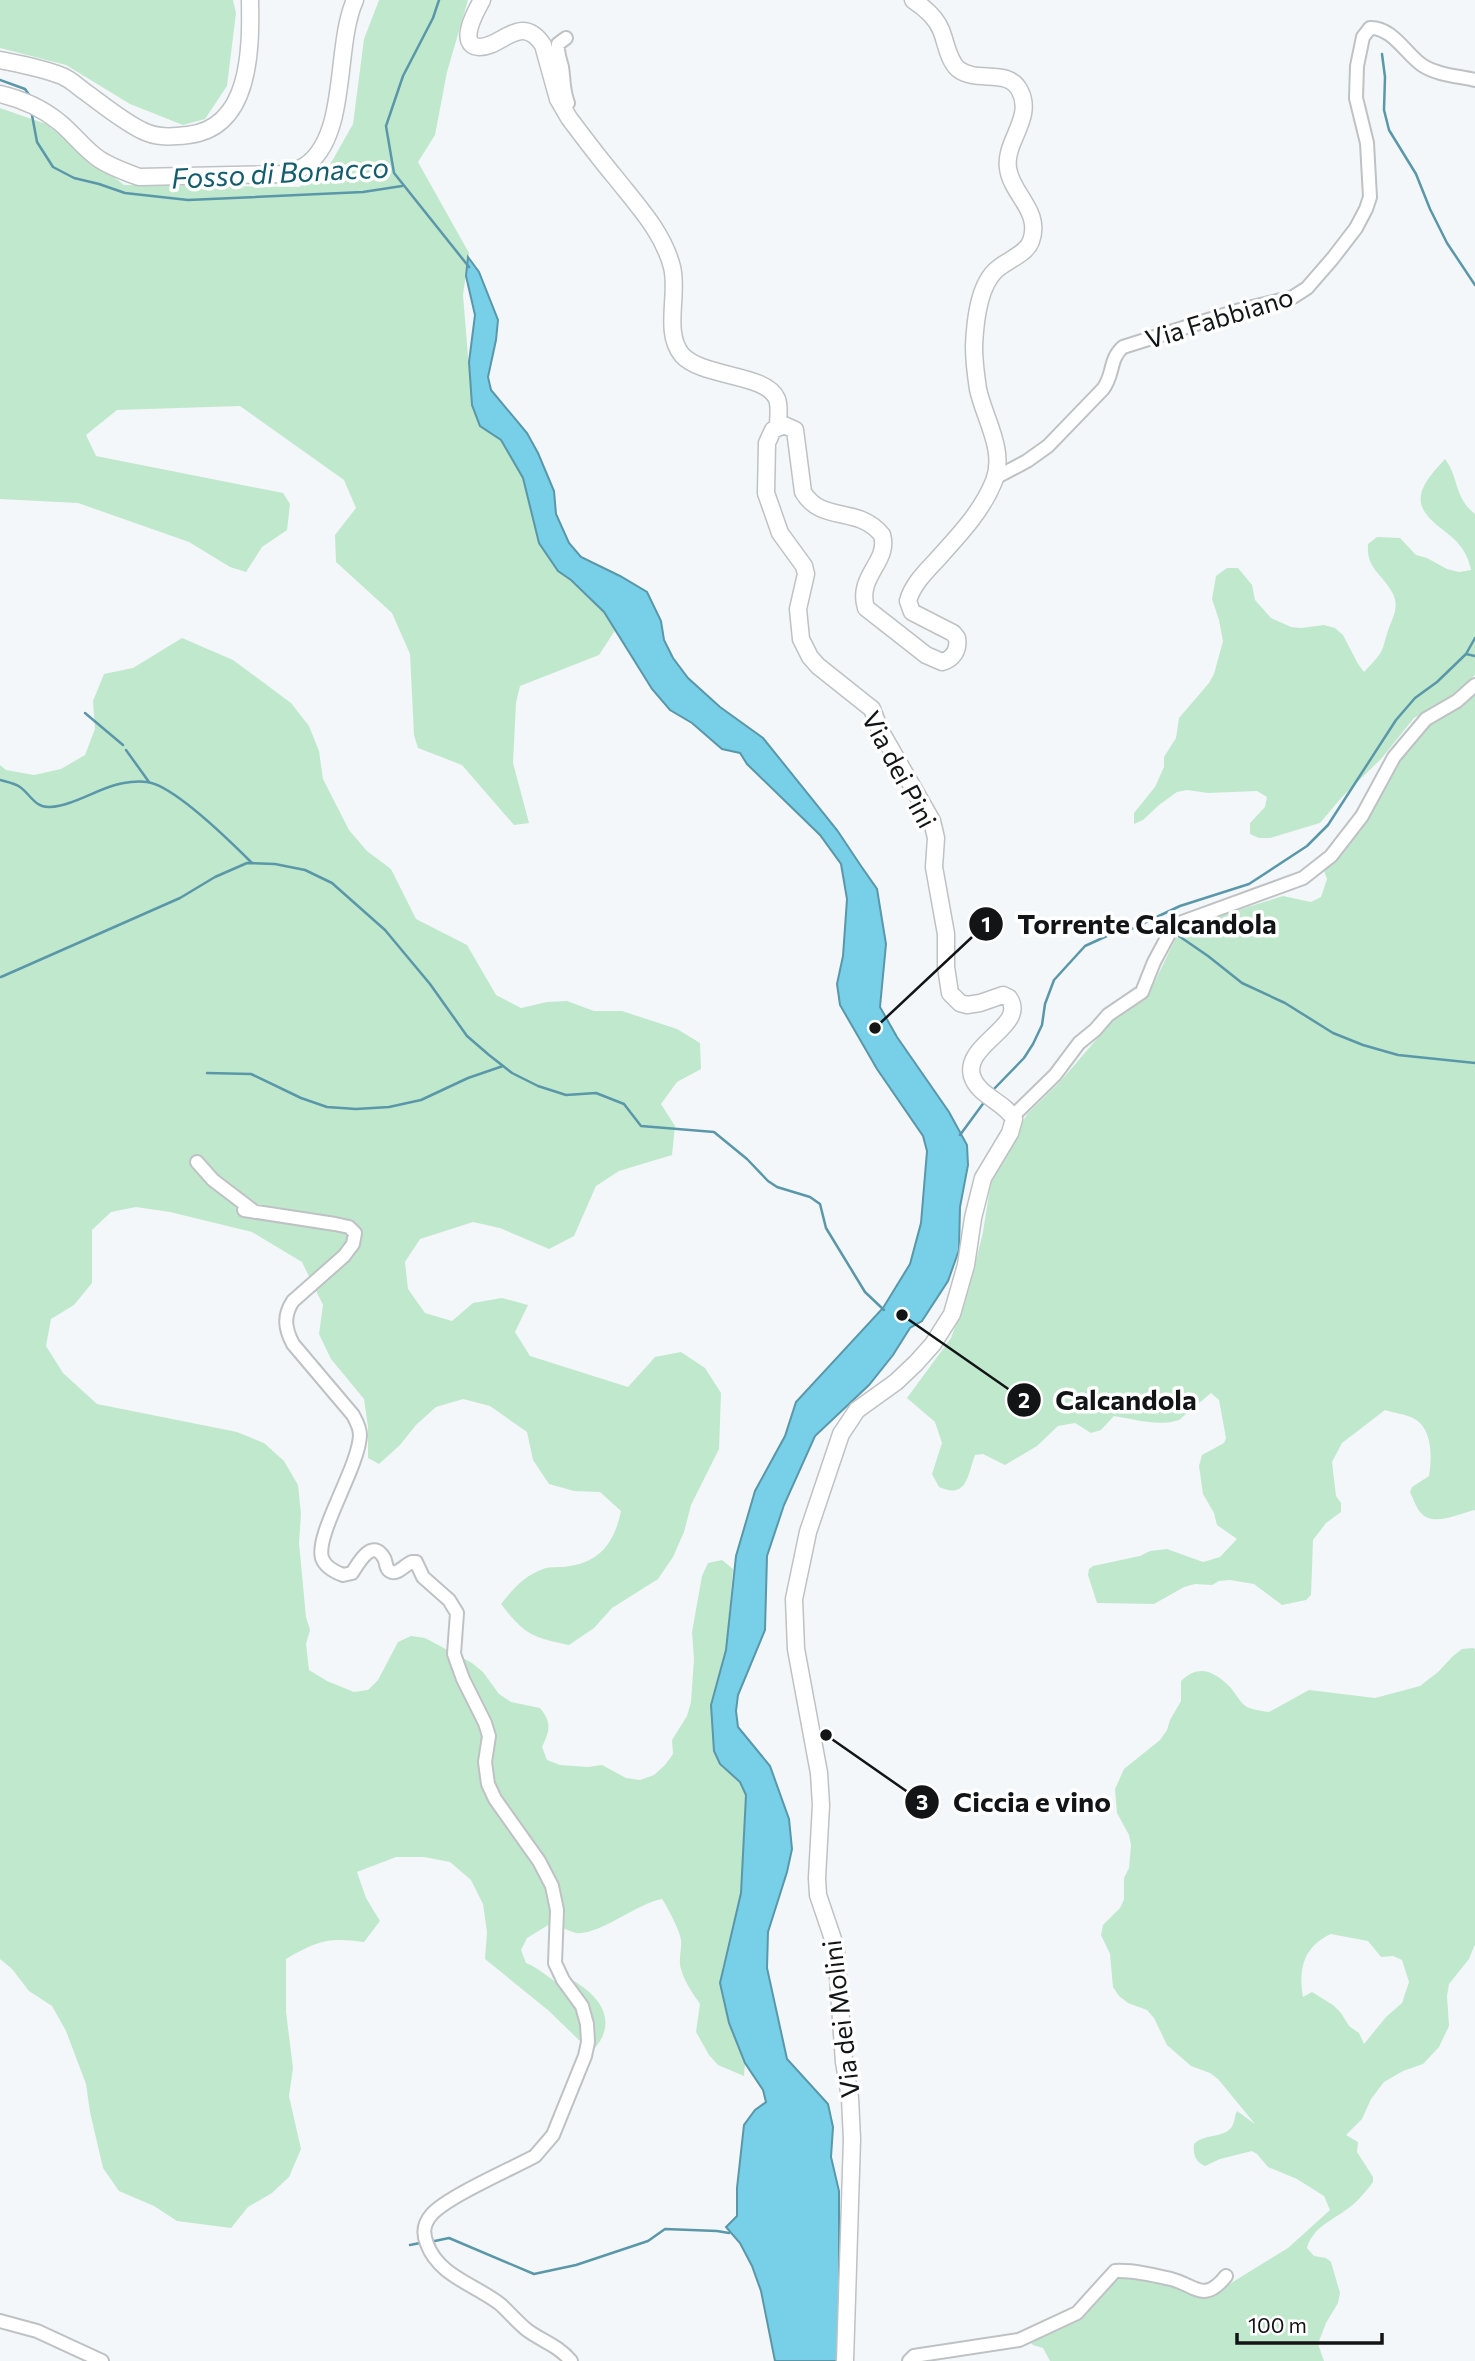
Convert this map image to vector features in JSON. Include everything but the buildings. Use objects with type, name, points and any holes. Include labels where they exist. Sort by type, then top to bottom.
[{"type":"street","points":[[0,60],[64,76],[147,133],[169,137],[194,135],[226,119],[240,94],[249,46],[250,0]]},
{"type":"street","points":[[6,96],[43,110],[60,122],[98,158],[121,171],[139,177],[285,174],[312,161],[330,131],[350,12],[355,0]]},
{"type":"street","points":[[482,0],[469,29],[472,43],[480,47],[512,33],[524,32],[539,38],[558,99],[569,118],[663,241],[675,280],[673,333],[682,355],[707,370],[768,389],[778,401],[778,426],[788,426],[797,434],[803,492],[807,500],[824,510],[860,517],[882,535],[883,550],[863,588],[866,608],[936,661],[942,662],[951,657],[957,649],[957,638],[912,612],[909,596],[977,513],[995,478],[998,467],[995,438],[979,389],[974,347],[980,303],[985,286],[994,272],[1029,246],[1035,226],[1029,209],[1010,178],[1008,168],[1007,156],[1022,119],[1020,90],[1004,78],[981,77],[958,69],[952,62],[933,16],[913,0]]},
{"type":"street","name":"Via Fabbiano","points":[[995,478],[1048,446],[1110,380],[1113,359],[1123,347],[1240,310],[1293,297],[1307,288],[1333,258],[1356,228],[1370,197],[1367,143],[1356,99],[1357,66],[1363,37],[1370,27],[1395,39],[1422,65],[1437,72],[1475,80]]},
{"type":"street","points":[[566,38],[557,48],[562,69],[563,92],[584,138]]},
{"type":"street","name":"Via dei Pini","points":[[778,426],[767,443],[766,493],[780,533],[804,566],[806,574],[798,609],[801,639],[818,666],[846,691],[872,709],[880,730],[932,821],[936,838],[934,867],[946,934],[946,967],[950,993],[960,1003],[967,1005],[1003,995],[1012,1002],[1009,1019],[978,1052],[972,1066],[972,1077],[987,1095],[1012,1115]]},
{"type":"street","points":[[1012,1115],[1055,1075],[1079,1043],[1095,1030],[1108,1014],[1142,992],[1154,962],[1177,924],[1303,878],[1331,856],[1362,816],[1394,757],[1426,719],[1457,701],[1475,685]]},
{"type":"street","name":"Via dei Molini","points":[[845,2361],[852,2139],[850,2098],[844,2063],[836,1948],[818,1895],[821,1805],[819,1773],[796,1649],[794,1599],[808,1532],[841,1434],[857,1410],[896,1381],[933,1345],[952,1314],[966,1265],[973,1218],[983,1178],[1010,1133],[1014,1123],[1012,1115]]},
{"type":"street","points":[[197,1162],[213,1180],[250,1212],[335,1224],[349,1227],[355,1233],[353,1244],[344,1256],[293,1301],[286,1320],[286,1331],[293,1344],[337,1394],[358,1425],[360,1435],[354,1464],[332,1514],[321,1550],[323,1559],[327,1566],[342,1575],[352,1573],[362,1556],[370,1551],[383,1556],[391,1572],[397,1572],[416,1562],[423,1577],[454,1607],[457,1613],[454,1654],[489,1736],[485,1762],[488,1784],[495,1799],[540,1861],[552,1886],[556,1910],[555,1963],[563,1980],[582,2006],[587,2024],[585,2056],[563,2112],[545,2146],[536,2156],[449,2201],[433,2214],[424,2227],[426,2240],[433,2258],[445,2270],[500,2304],[520,2325],[557,2348],[571,2361]]},
{"type":"street","points":[[909,2361],[914,2356],[1019,2340],[1077,2313],[1115,2271],[1175,2280],[1200,2291],[1220,2284],[1226,2276]]},
{"type":"street","points":[[0,2321],[37,2331],[102,2361]]},
{"type":"green space","points":[[0,0],[233,0],[236,13],[227,86],[205,119],[183,125],[130,104],[66,65],[0,48]]},
{"type":"green space","points":[[379,0],[468,0],[447,72],[435,135],[418,162],[469,253],[463,295],[472,405],[480,426],[501,440],[523,478],[539,543],[558,571],[604,612],[616,629],[599,655],[520,686],[516,703],[513,763],[529,823],[514,825],[462,765],[418,748],[414,735],[410,654],[392,613],[336,562],[335,535],[356,508],[344,480],[240,406],[117,410],[86,435],[96,456],[283,493],[290,504],[287,530],[262,547],[246,572],[230,567],[189,542],[78,503],[0,499],[0,108],[46,124],[124,185],[299,187],[327,170],[353,124],[364,39]]},
{"type":"green space","points":[[1445,459],[1463,501],[1475,514],[1475,675],[1457,692],[1414,718],[1381,759],[1320,823],[1270,838],[1259,838],[1250,834],[1250,823],[1265,807],[1267,797],[1257,791],[1208,793],[1187,790],[1177,792],[1143,820],[1134,824],[1134,813],[1155,787],[1164,767],[1164,757],[1176,738],[1179,718],[1214,674],[1223,641],[1212,599],[1216,576],[1227,568],[1238,568],[1252,585],[1255,600],[1271,618],[1291,627],[1324,625],[1335,628],[1343,635],[1364,672],[1382,650],[1396,603],[1392,592],[1372,565],[1368,544],[1377,537],[1400,538],[1416,555],[1447,569],[1459,572],[1471,570],[1461,548],[1427,516],[1421,503],[1424,485]]},
{"type":"green space","points":[[182,638],[233,660],[291,703],[309,726],[319,751],[323,779],[349,830],[367,851],[391,869],[416,919],[467,945],[496,995],[521,1008],[567,1001],[594,1011],[622,1011],[677,1029],[700,1043],[701,1069],[677,1082],[661,1104],[675,1126],[672,1155],[619,1171],[596,1186],[574,1236],[549,1249],[500,1228],[473,1222],[420,1239],[405,1262],[408,1289],[425,1313],[452,1321],[473,1303],[502,1298],[528,1305],[515,1332],[530,1356],[628,1387],[655,1357],[681,1352],[705,1368],[721,1393],[719,1449],[691,1505],[684,1532],[673,1557],[658,1579],[612,1608],[594,1628],[569,1645],[530,1633],[516,1622],[501,1604],[519,1583],[530,1575],[546,1568],[581,1563],[599,1554],[611,1540],[621,1511],[600,1492],[574,1491],[549,1484],[533,1460],[527,1432],[490,1406],[463,1399],[436,1407],[379,1464],[368,1458],[364,1399],[331,1359],[319,1334],[323,1305],[302,1262],[252,1232],[170,1212],[136,1207],[111,1212],[92,1230],[92,1283],[74,1305],[51,1319],[46,1346],[63,1373],[97,1404],[237,1432],[264,1443],[284,1461],[298,1485],[301,1514],[299,1543],[306,1617],[310,1630],[306,1644],[309,1670],[354,1692],[368,1690],[378,1680],[398,1642],[411,1636],[425,1638],[472,1663],[483,1672],[499,1694],[511,1702],[540,1708],[548,1727],[542,1747],[547,1760],[560,1765],[602,1765],[626,1778],[640,1780],[654,1775],[665,1765],[673,1754],[672,1740],[687,1716],[691,1702],[694,1659],[692,1632],[702,1576],[708,1563],[722,1560],[733,1569],[726,1650],[711,1705],[714,1751],[720,1764],[740,1782],[746,1795],[741,1893],[722,1969],[729,2023],[745,2063],[744,2076],[718,2065],[696,2032],[700,2004],[682,1974],[680,1937],[662,1899],[585,1933],[576,1933],[550,1924],[527,1938],[521,1950],[526,1963],[561,1985],[574,1981],[599,2002],[605,2029],[594,2049],[582,2043],[549,2011],[485,1959],[487,1932],[483,1904],[471,1880],[450,1862],[424,1857],[396,1857],[357,1872],[366,1898],[380,1921],[364,1942],[332,1940],[306,1948],[286,1959],[286,2012],[293,2068],[289,2096],[301,2149],[289,2177],[272,2193],[248,2207],[231,2228],[177,2221],[154,2206],[119,2191],[103,2168],[86,2084],[66,2031],[52,2006],[29,1991],[12,1969],[0,1959],[0,765],[6,770],[34,775],[61,769],[85,755],[95,729],[93,701],[104,674],[133,668]]},
{"type":"green space","points":[[1475,690],[1475,1510],[1439,1519],[1425,1517],[1420,1512],[1410,1492],[1412,1487],[1429,1476],[1431,1452],[1428,1436],[1420,1423],[1413,1418],[1385,1410],[1342,1443],[1332,1462],[1341,1512],[1326,1523],[1313,1540],[1311,1595],[1306,1600],[1282,1605],[1254,1584],[1230,1580],[1212,1585],[1195,1584],[1184,1587],[1154,1604],[1097,1603],[1088,1575],[1093,1566],[1167,1549],[1203,1562],[1220,1557],[1237,1539],[1217,1525],[1214,1513],[1203,1494],[1199,1466],[1202,1455],[1224,1443],[1226,1438],[1219,1400],[1211,1393],[1179,1420],[1171,1422],[1147,1422],[1114,1416],[1101,1430],[1091,1433],[1075,1423],[1058,1426],[1037,1446],[1005,1465],[983,1454],[975,1455],[965,1484],[961,1488],[948,1490],[939,1487],[932,1474],[942,1443],[935,1422],[907,1398],[951,1338],[969,1289],[983,1232],[991,1181],[1028,1113],[1058,1084],[1114,1019],[1149,994],[1178,933],[1193,924],[1283,896],[1311,902],[1321,897],[1327,879],[1323,868],[1429,722]]},
{"type":"green space","points":[[1462,1649],[1475,1649],[1475,1944],[1469,1959],[1449,1984],[1449,2026],[1439,2047],[1423,2064],[1384,2082],[1371,2099],[1362,2119],[1346,2135],[1358,2142],[1357,2152],[1373,2177],[1373,2182],[1353,2205],[1314,2234],[1307,2248],[1314,2256],[1326,2258],[1331,2262],[1340,2293],[1338,2303],[1318,2344],[1324,2361],[1050,2361],[1043,2348],[1029,2341],[1091,2309],[1119,2275],[1173,2282],[1215,2293],[1288,2248],[1330,2210],[1324,2196],[1297,2179],[1268,2167],[1252,2151],[1220,2159],[1205,2166],[1197,2160],[1194,2144],[1203,2138],[1227,2131],[1232,2126],[1237,2111],[1255,2124],[1218,2079],[1191,2066],[1167,2045],[1154,2018],[1147,2010],[1128,2003],[1113,1987],[1110,1954],[1101,1935],[1103,1925],[1120,1908],[1124,1899],[1124,1878],[1129,1868],[1131,1845],[1129,1835],[1117,1813],[1115,1789],[1124,1769],[1160,1740],[1181,1701],[1181,1681],[1194,1673],[1212,1673],[1229,1686],[1247,1707],[1269,1712],[1309,1690],[1375,1698],[1420,1686]],"holes":[[[1331,1934],[1368,1941],[1381,1957],[1393,1956],[1402,1960],[1409,1982],[1402,2003],[1386,2017],[1364,2044],[1359,2033],[1349,2026],[1333,2005],[1312,1992],[1303,1997],[1301,1977],[1309,1952]]]},
{"type":"water","points":[[468,257],[479,272],[498,320],[488,377],[491,390],[527,433],[538,453],[554,491],[556,514],[569,543],[581,557],[647,592],[661,621],[664,640],[688,678],[720,707],[763,738],[837,830],[877,889],[886,944],[880,1007],[897,1037],[949,1112],[967,1145],[968,1165],[960,1207],[959,1250],[948,1281],[922,1321],[910,1328],[869,1385],[815,1436],[784,1505],[767,1556],[765,1630],[738,1695],[736,1711],[738,1727],[770,1766],[789,1819],[792,1849],[768,1932],[767,1968],[787,2059],[828,2104],[833,2127],[831,2157],[839,2191],[839,2361],[775,2361],[761,2291],[752,2266],[740,2243],[726,2227],[737,2216],[737,2188],[744,2125],[755,2110],[766,2102],[763,2090],[745,2063],[729,2023],[720,1983],[741,1893],[746,1795],[740,1782],[720,1764],[714,1751],[711,1705],[726,1650],[736,1556],[755,1491],[785,1436],[796,1402],[883,1308],[910,1264],[921,1223],[927,1151],[923,1136],[877,1069],[840,1005],[837,984],[843,956],[847,899],[841,864],[820,835],[747,764],[740,753],[722,749],[692,723],[670,710],[652,689],[604,612],[558,571],[539,543],[523,478],[501,440],[480,426],[472,405],[469,362],[475,315],[466,276]]},
{"type":"waterway","points":[[439,0],[433,18],[403,76],[386,126],[394,173],[469,267]]},
{"type":"waterway","points":[[1382,54],[1385,77],[1384,110],[1389,130],[1416,174],[1447,243],[1475,285]]},
{"type":"waterway","name":"Fosso di Bonacco","points":[[0,80],[25,89],[30,96]]},
{"type":"waterway","name":"Fosso di Bonacco","points":[[32,115],[37,142],[53,167],[74,178],[125,193],[188,200],[363,192],[402,186]]},
{"type":"waterway","points":[[993,1090],[1024,1058],[1033,1044],[1042,1025],[1045,1004],[1054,980],[1085,946],[1109,935],[1127,931],[1180,906],[1249,884],[1307,846],[1328,825],[1396,720],[1415,698],[1437,682],[1466,654],[1475,638]]},
{"type":"waterway","points":[[1466,654],[1475,656]]},
{"type":"waterway","points":[[85,713],[123,745]]},
{"type":"waterway","points":[[126,750],[149,782]]},
{"type":"waterway","points":[[0,780],[18,786],[45,807],[66,804],[123,783],[147,782],[172,793],[187,804],[252,863]]},
{"type":"waterway","points":[[1,977],[180,898],[215,877],[247,863],[275,864],[305,870],[332,883],[385,930],[430,984],[467,1036],[512,1073],[538,1086],[566,1095],[596,1093],[624,1104],[641,1126],[714,1132],[747,1159],[768,1181],[777,1187],[810,1197],[820,1204],[826,1228],[865,1292],[884,1310]]},
{"type":"waterway","points":[[1155,918],[1168,928]]},
{"type":"waterway","points":[[1176,934],[1242,983],[1285,1003],[1333,1033],[1398,1055],[1475,1063]]},
{"type":"waterway","points":[[207,1073],[251,1074],[301,1098],[327,1107],[356,1109],[389,1107],[421,1100],[468,1078],[503,1066]]},
{"type":"waterway","points":[[960,1135],[985,1101]]},
{"type":"waterway","points":[[430,2242],[449,2238],[534,2274],[576,2265],[648,2241],[665,2229],[729,2233]]},
{"type":"waterway","points":[[410,2245],[420,2243]]},
{"type":"place","name":"Torrente Calcandola","points":[[875,1028]]},
{"type":"place","name":"Calcandola","points":[[902,1315]]},
{"type":"place","name":"Ciccia e vino","points":[[826,1735]]}]
